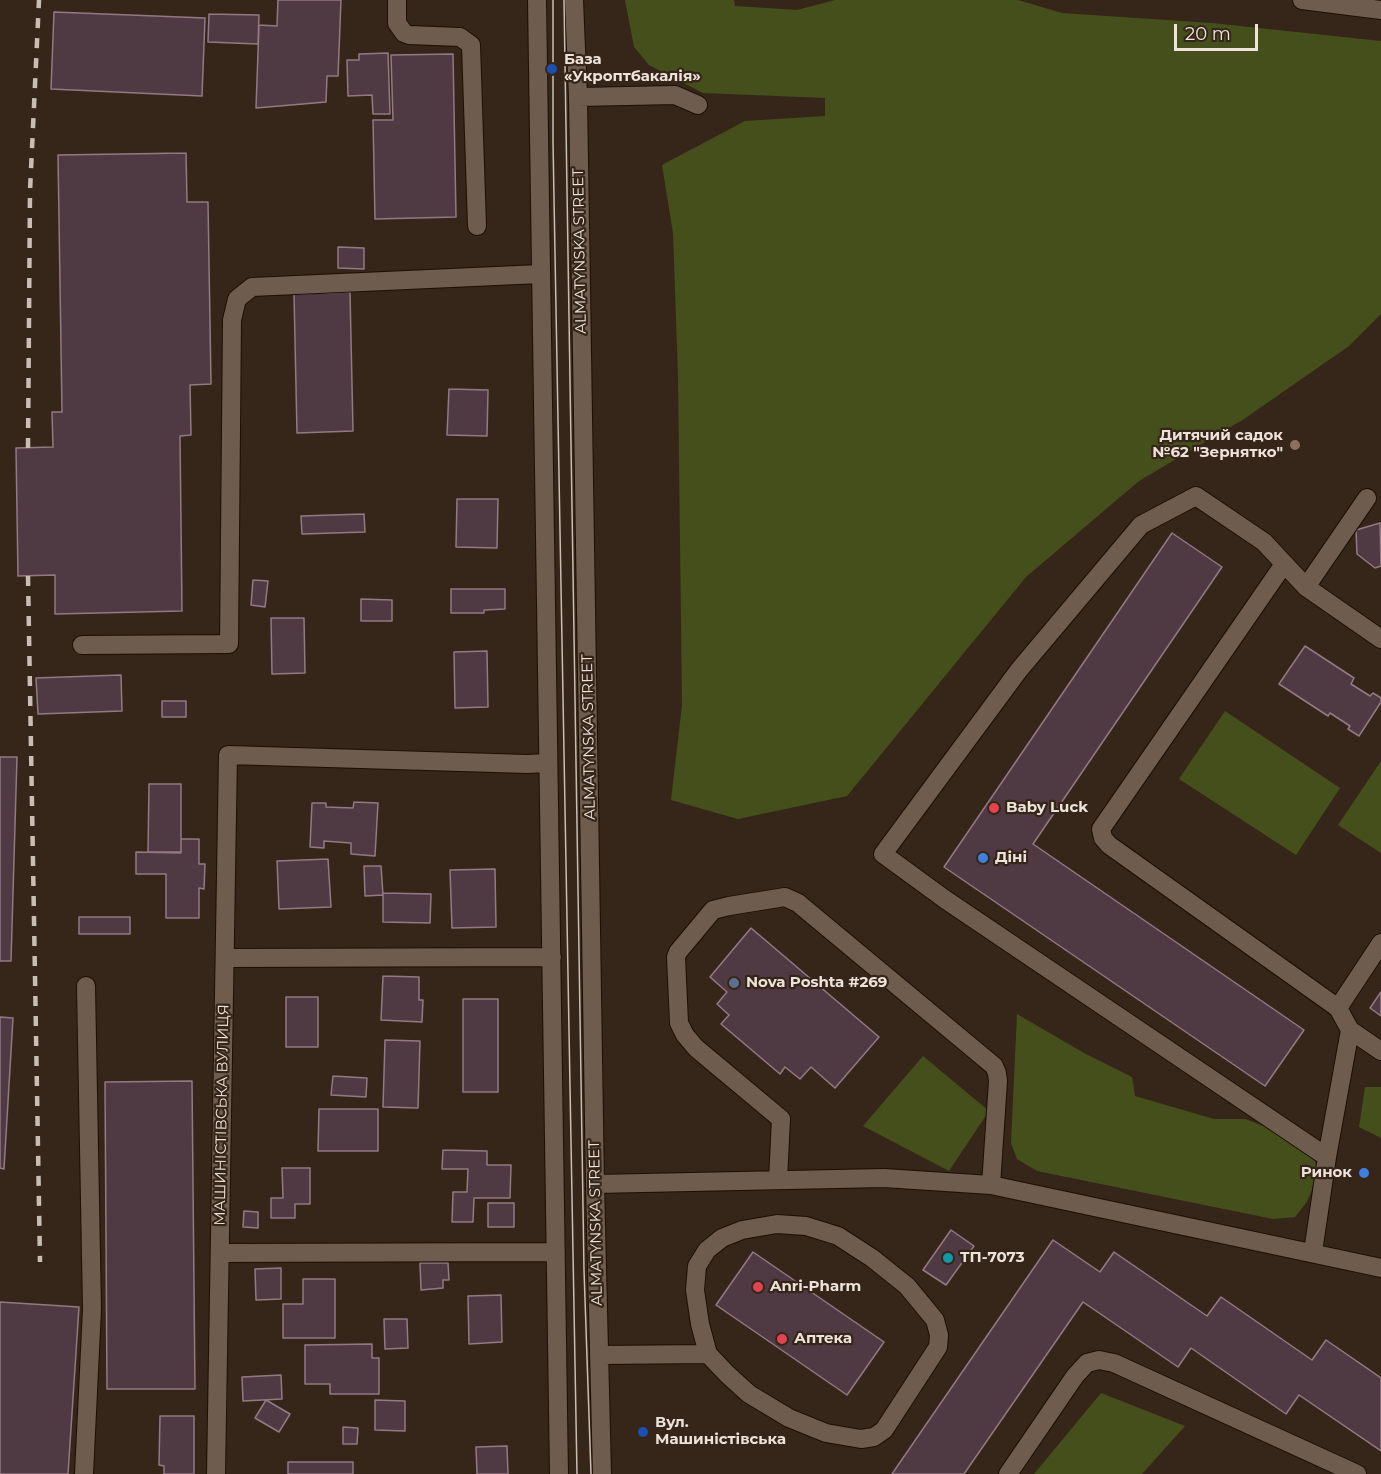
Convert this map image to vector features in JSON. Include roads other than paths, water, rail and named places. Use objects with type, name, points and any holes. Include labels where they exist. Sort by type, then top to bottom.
[{"type":"street","points":[[397,0],[397,23],[404,33],[460,37],[471,45],[477,226]]},
{"type":"street","points":[[537,0],[559,1474]]},
{"type":"street","name":"ALMATYNSKA STREET","points":[[574,0],[578,97],[595,1184],[602,1474]]},
{"type":"street","points":[[1302,0],[1381,10]]},
{"type":"street","points":[[578,97],[675,95],[698,105]]},
{"type":"street","points":[[82,645],[229,644],[232,320],[237,299],[252,287],[540,273]]},
{"type":"street","points":[[1327,1157],[946,900],[883,854],[1019,670],[1141,525],[1196,496],[1264,542],[1306,587],[1381,639]]},
{"type":"street","points":[[1306,587],[1367,498]]},
{"type":"street","points":[[1284,564],[1101,829],[1103,838],[1110,846],[1338,1008],[1350,1030],[1381,1051]]},
{"type":"street","name":"МАШИНІСТІВСЬКА ВУЛИЦЯ","points":[[216,1474],[228,755],[548,763]]},
{"type":"street","points":[[778,1180],[781,1119],[685,1035],[679,1023],[677,1009],[676,957],[714,910],[785,897],[798,903],[993,1066],[998,1082],[991,1185]]},
{"type":"street","points":[[1338,1008],[1381,943]]},
{"type":"street","points":[[225,958],[552,957]]},
{"type":"street","points":[[84,1474],[92,1309],[86,986]]},
{"type":"street","points":[[1313,1252],[1327,1157],[1350,1030]]},
{"type":"street","points":[[595,1184],[884,1178],[991,1185],[1313,1252],[1381,1269]]},
{"type":"street","points":[[600,1355],[708,1354],[749,1394],[789,1418],[826,1433],[861,1439],[874,1437],[884,1430],[938,1347],[939,1335],[935,1320],[907,1286],[872,1258],[838,1236],[806,1226],[777,1224],[742,1230],[722,1238],[707,1250],[698,1266],[695,1290],[708,1354]]},
{"type":"street","points":[[220,1253],[555,1251]]},
{"type":"street","points":[[1008,1474],[1075,1376],[1087,1363],[1099,1360],[1114,1363],[1357,1474]]},
{"type":"tram line","points":[[553,0],[553,142],[577,1474]]},
{"type":"tram line","points":[[564,0],[584,1270],[591,1474]]},
{"type":"railway","points":[[28,448],[30,191],[39,0]]},
{"type":"railway","points":[[28,576],[40,1262]]},
{"type":"place","name":"База «Укроптбакалія»","points":[[552,69]]},
{"type":"place","name":"Дитячий садок №62 \"Зернятко\"","points":[[1295,445]]},
{"type":"place","name":"Baby Luck","points":[[994,808]]},
{"type":"place","name":"Діні","points":[[983,858]]},
{"type":"place","name":"Nova Poshta #269","points":[[734,983]]},
{"type":"place","name":"Ринок","points":[[1364,1173]]},
{"type":"place","name":"ТП-7073","points":[[948,1258]]},
{"type":"place","name":"Anri-Pharm","points":[[758,1287]]},
{"type":"place","name":"Аптека","points":[[782,1339]]},
{"type":"place","name":"Вул. Машиністівська","points":[[643,1432]]}]
